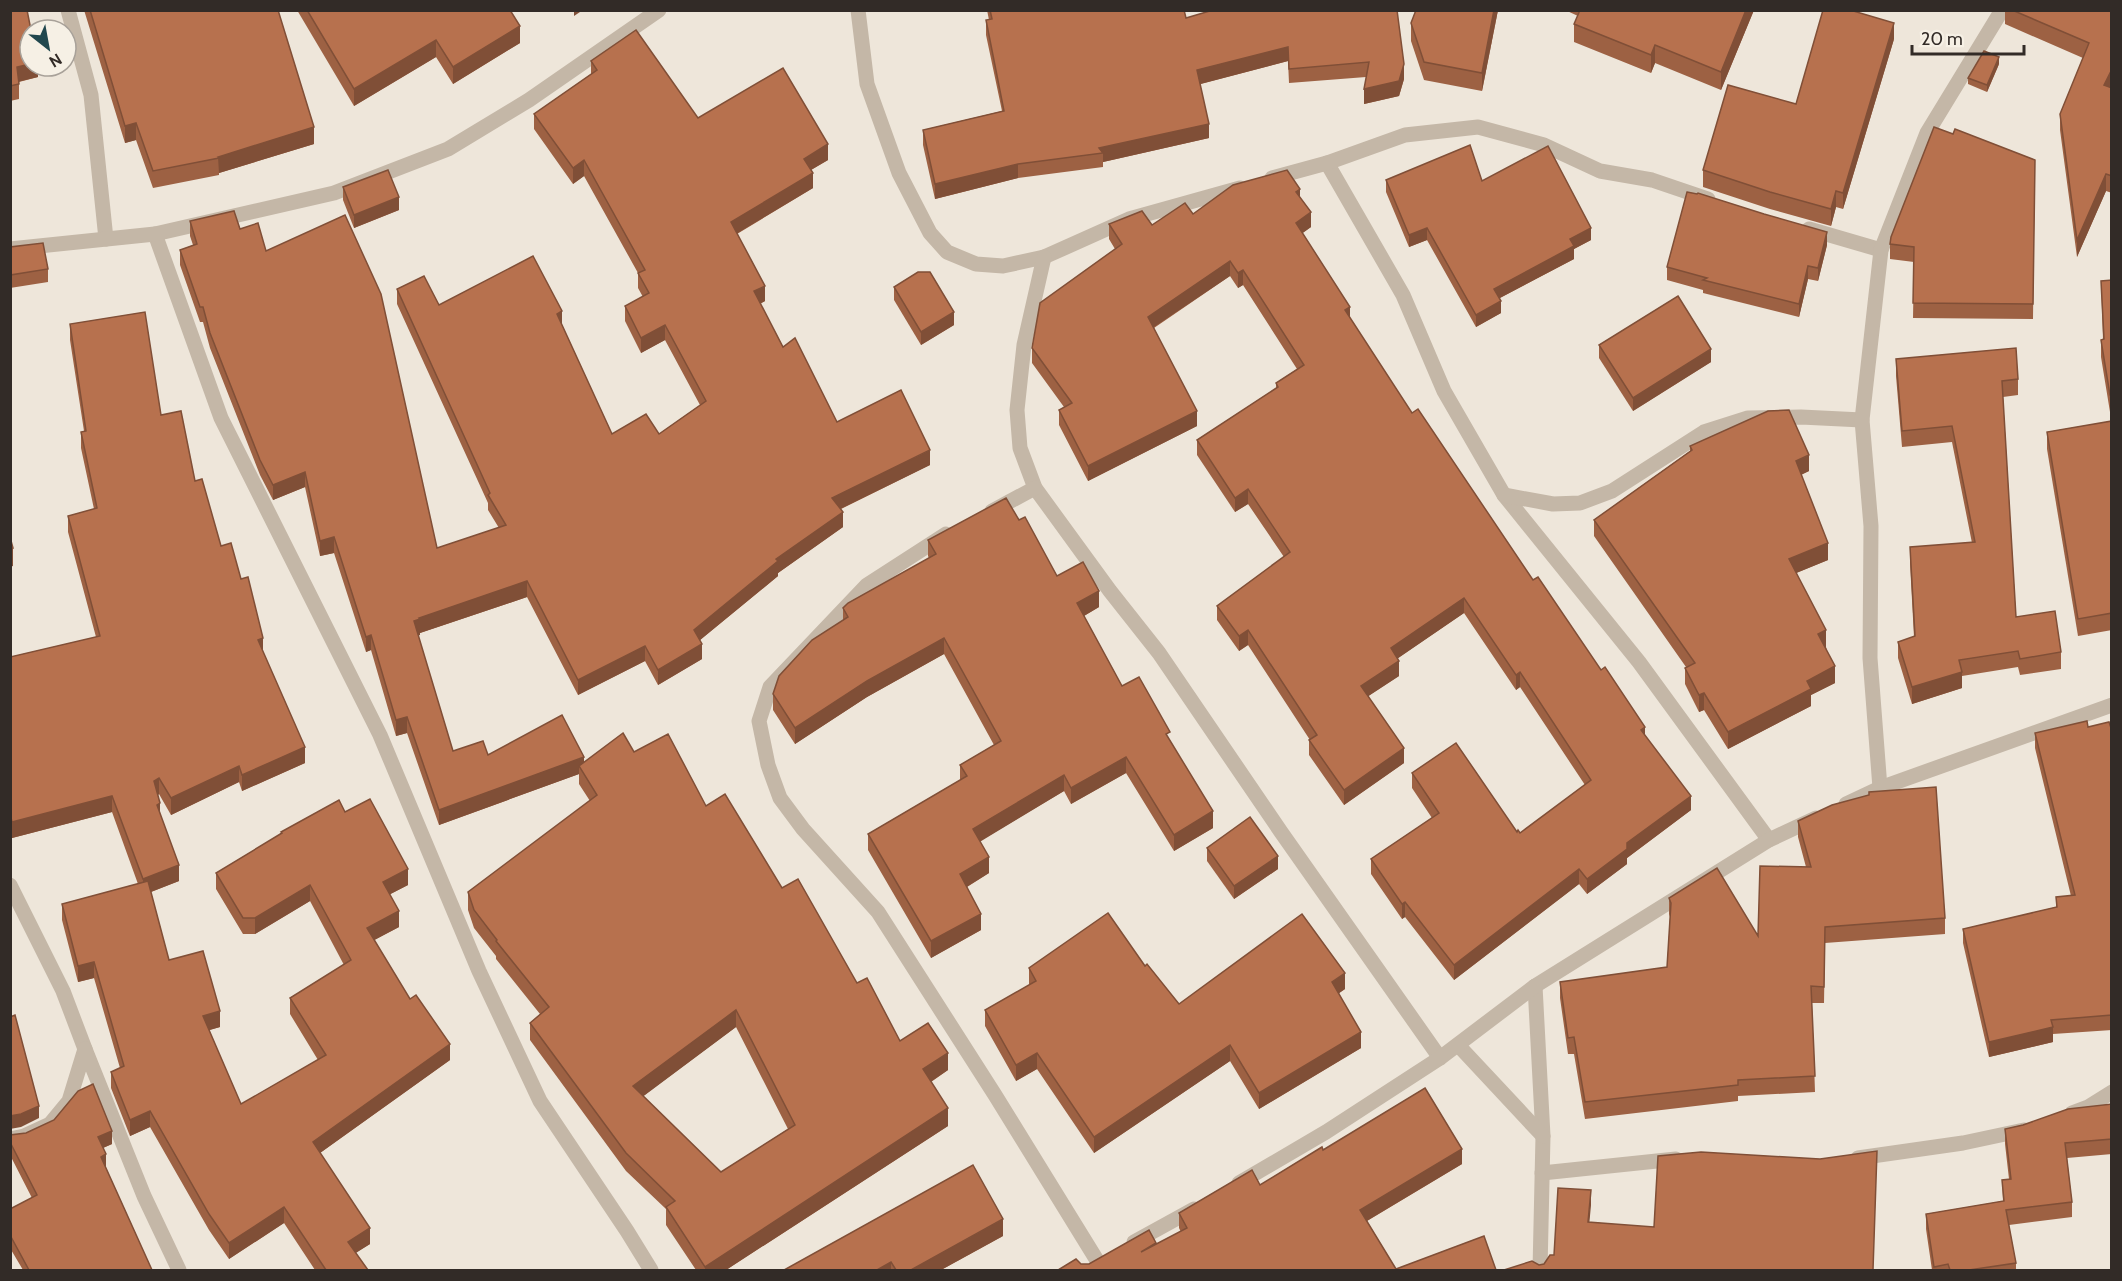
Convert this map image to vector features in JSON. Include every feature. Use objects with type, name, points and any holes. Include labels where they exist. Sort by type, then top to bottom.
[{"type":"street","points":[[68,10],[91,95],[106,239]]},
{"type":"street","points":[[10,249],[154,234],[334,194],[447,149],[529,100],[659,10]]},
{"type":"street","points":[[858,10],[867,84],[899,172],[930,233],[947,252],[976,264],[1003,266],[1044,257],[1129,219],[1327,163],[1405,135],[1478,127],[1544,146],[1600,171],[1652,180],[1725,204]]},
{"type":"street","points":[[1880,788],[1870,658],[1871,526],[1862,420],[1881,250],[1927,133],[2002,10]]},
{"type":"street","points":[[1327,163],[1403,295],[1444,391],[1504,495],[1639,662],[1769,840]]},
{"type":"street","points":[[1790,224],[1881,250]]},
{"type":"street","points":[[154,234],[221,418],[380,735],[479,971],[540,1101],[651,1270]]},
{"type":"street","points":[[1044,257],[1024,345],[1017,410],[1020,448],[1035,488],[1110,591],[1159,653],[1281,832],[1440,1058]]},
{"type":"street","points":[[1504,495],[1553,504],[1580,503],[1612,491],[1704,432],[1748,418],[1802,417],[1862,420]]},
{"type":"street","points":[[984,515],[1035,488]]},
{"type":"street","points":[[963,526],[932,542],[867,585],[770,687],[759,721],[768,765],[780,798],[802,829],[878,912],[995,1095],[1108,1257]]},
{"type":"street","points":[[1225,1191],[1326,1132],[1440,1058],[1535,986],[1769,840],[1880,788],[2112,705]]},
{"type":"street","points":[[10,885],[63,991],[144,1196],[179,1270]]},
{"type":"street","points":[[1535,986],[1543,1136],[1540,1270]]},
{"type":"street","points":[[1458,1045],[1543,1136]]},
{"type":"street","points":[[10,1139],[24,1136],[50,1124],[69,1101],[85,1049]]},
{"type":"street","points":[[2059,1118],[2088,1107],[2112,1092]]},
{"type":"street","points":[[1842,1161],[1962,1143],[2020,1131],[2040,1124]]},
{"type":"street","points":[[1542,1173],[1689,1158]]},
{"type":"street","points":[[1085,1270],[1205,1203]]},
{"type":"building","points":[[10,10],[27,10],[29,18],[18,18],[19,84],[10,86]]},
{"type":"building","points":[[90,10],[278,10],[314,127],[219,158],[153,171],[136,123],[125,126]]},
{"type":"building","points":[[307,10],[510,10],[520,26],[453,67],[436,40],[354,89]]},
{"type":"building","points":[[990,10],[1184,10],[1186,18],[1213,10],[1397,10],[1404,64],[1399,81],[1364,89],[1369,62],[1289,69],[1288,47],[1197,70],[1209,124],[1099,148],[1103,153],[1018,164],[935,184],[923,130],[1004,111],[986,20],[992,19]]},
{"type":"building","points":[[1416,10],[1494,10],[1482,73],[1424,62],[1411,23]]},
{"type":"building","points":[[1580,10],[1746,10],[1721,72],[1655,45],[1651,55],[1574,24]]},
{"type":"building","points":[[1823,10],[1850,10],[1894,23],[1843,193],[1836,191],[1831,209],[1703,170],[1728,85],[1796,104]]},
{"type":"building","points":[[2012,10],[2112,10],[2112,69],[2104,85],[2112,88],[2112,176],[2106,174],[2077,240],[2060,114],[2089,43]]},
{"type":"building","points":[[636,30],[698,118],[783,68],[828,144],[804,159],[813,173],[731,222],[765,286],[754,291],[783,347],[795,338],[837,422],[901,390],[930,450],[832,498],[843,512],[776,559],[778,561],[694,630],[702,644],[658,670],[645,646],[578,680],[527,581],[414,621],[453,751],[483,741],[488,755],[562,715],[584,757],[439,810],[407,717],[396,720],[371,635],[366,637],[334,537],[320,541],[305,472],[273,485],[260,460],[180,250],[197,244],[190,221],[234,211],[240,229],[258,223],[266,251],[345,215],[381,294],[437,548],[506,525],[488,495],[490,493],[397,289],[424,276],[439,305],[533,256],[562,311],[557,314],[612,434],[646,414],[659,434],[706,401],[665,325],[641,338],[625,306],[649,293],[638,273],[645,270],[584,160],[573,168],[534,114],[597,70],[591,61]]},
{"type":"building","points":[[1984,51],[1999,57],[1987,85],[1968,78]]},
{"type":"building","points":[[1934,127],[1953,134],[1955,129],[2035,160],[2033,304],[1913,303],[1914,247],[1890,244]]},
{"type":"building","points":[[1470,145],[1482,181],[1548,146],[1591,228],[1570,239],[1574,246],[1494,289],[1501,301],[1476,315],[1427,228],[1409,235],[1386,180]]},
{"type":"building","points":[[388,170],[399,197],[354,215],[343,187]]},
{"type":"building","points":[[1287,170],[1300,189],[1296,192],[1311,212],[1296,223],[1350,307],[1345,310],[1412,413],[1418,409],[1533,580],[1538,577],[1601,670],[1605,667],[1645,727],[1641,730],[1691,796],[1627,843],[1627,849],[1587,879],[1579,869],[1454,965],[1405,902],[1402,904],[1371,859],[1439,813],[1412,773],[1456,743],[1517,832],[1518,830],[1520,833],[1591,780],[1520,672],[1516,675],[1464,598],[1391,648],[1399,661],[1361,686],[1404,748],[1344,790],[1309,740],[1317,735],[1248,630],[1239,636],[1217,606],[1290,552],[1248,489],[1235,498],[1197,440],[1278,387],[1276,383],[1304,365],[1243,270],[1238,273],[1230,261],[1148,317],[1197,411],[1088,466],[1059,410],[1072,403],[1032,348],[1040,303],[1122,244],[1109,224],[1142,211],[1152,225],[1185,203],[1193,214],[1233,185]]},
{"type":"building","points":[[1687,192],[1698,193],[1827,232],[1818,268],[1808,266],[1799,304],[1703,280],[1707,278],[1667,267]]},
{"type":"building","points":[[43,243],[48,269],[10,275],[10,247]]},
{"type":"building","points":[[918,272],[930,272],[954,312],[921,332],[894,287]]},
{"type":"building","points":[[2112,280],[2112,395],[2110,395],[2101,340],[2104,339],[2101,281]]},
{"type":"building","points":[[1678,296],[1711,349],[1633,398],[1599,345]]},
{"type":"building","points":[[145,312],[161,415],[181,411],[195,481],[202,479],[221,546],[231,543],[241,579],[248,577],[263,638],[258,640],[305,747],[242,775],[239,766],[171,798],[159,778],[154,781],[160,803],[157,805],[179,865],[143,879],[112,796],[12,822],[10,814],[10,657],[100,636],[68,516],[97,508],[81,432],[86,431],[70,324]]},
{"type":"building","points":[[2016,348],[2018,379],[2002,381],[2016,617],[2055,611],[2061,652],[2020,659],[2018,651],[1959,660],[1962,672],[1912,687],[1898,642],[1915,636],[1910,547],[1975,542],[1952,426],[1902,431],[1896,359]]},
{"type":"building","points":[[1789,410],[1809,455],[1796,461],[1828,543],[1789,559],[1826,630],[1818,634],[1835,666],[1807,681],[1811,689],[1728,732],[1704,693],[1699,695],[1685,668],[1695,663],[1594,520],[1692,450],[1690,446],[1768,411]]},
{"type":"building","points":[[2112,421],[2112,613],[2078,619],[2047,432]]},
{"type":"building","points":[[1006,498],[1019,520],[1025,517],[1057,576],[1083,562],[1099,591],[1077,603],[1122,686],[1139,677],[1170,732],[1166,734],[1213,811],[1174,835],[1126,757],[1071,788],[1064,775],[973,829],[989,857],[960,874],[981,914],[931,941],[868,834],[967,776],[960,765],[1001,741],[944,638],[867,681],[795,728],[773,694],[779,676],[812,640],[848,617],[843,608],[848,603],[936,554],[928,540]]},
{"type":"building","points":[[2087,721],[2088,727],[2109,722],[2112,731],[2112,1015],[2051,1020],[2053,1027],[1989,1042],[1963,929],[2057,907],[2056,897],[2075,895],[2035,733]]},
{"type":"building","points":[[623,733],[634,752],[668,734],[706,806],[725,794],[782,888],[798,879],[857,983],[867,978],[900,1041],[928,1023],[948,1053],[923,1069],[948,1108],[705,1267],[666,1207],[675,1201],[626,1153],[530,1023],[549,1007],[474,910],[468,892],[597,795],[579,766]],"holes":[[[736,1010],[795,1125],[721,1172],[633,1086]]]},
{"type":"building","points":[[1936,787],[1945,918],[1825,927],[1824,987],[1811,986],[1815,1076],[1738,1080],[1738,1085],[1585,1102],[1574,1037],[1568,1038],[1560,982],[1667,967],[1671,903],[1669,898],[1717,868],[1758,936],[1760,866],[1811,867],[1798,821],[1832,805],[1869,795],[1869,792]]},
{"type":"building","points":[[370,799],[408,869],[383,882],[399,911],[367,928],[410,999],[416,995],[450,1044],[313,1142],[370,1228],[348,1242],[368,1270],[326,1270],[284,1207],[229,1243],[209,1214],[150,1111],[130,1120],[111,1072],[124,1066],[94,962],[78,966],[62,904],[148,881],[169,960],[203,951],[220,1011],[203,1016],[241,1104],[326,1055],[290,998],[351,960],[310,885],[255,918],[243,918],[216,873],[281,832],[339,800],[345,812]]},
{"type":"building","points":[[1250,817],[1278,856],[1234,886],[1207,848]]},
{"type":"building","points":[[1108,913],[1145,966],[1147,964],[1179,1004],[1302,914],[1345,973],[1332,982],[1361,1032],[1259,1093],[1230,1045],[1094,1137],[1037,1053],[1016,1065],[985,1010],[1036,981],[1029,968]]},
{"type":"building","points":[[15,1015],[39,1106],[10,1116],[10,1017]]},
{"type":"building","points":[[93,1084],[112,1131],[98,1137],[106,1154],[101,1157],[152,1270],[29,1270],[10,1235],[10,1209],[37,1195],[10,1142],[10,1135],[26,1133],[54,1120],[78,1091]]},
{"type":"building","points":[[1425,1088],[1462,1149],[1360,1210],[1396,1269],[1484,1236],[1496,1270],[1058,1270],[1076,1259],[1081,1264],[1089,1264],[1149,1230],[1156,1243],[1141,1252],[1187,1228],[1179,1213],[1252,1170],[1260,1185]]},
{"type":"building","points":[[2112,1104],[2112,1139],[2065,1143],[2072,1202],[2006,1210],[2016,1263],[1969,1270],[1950,1270],[1948,1264],[1934,1267],[1926,1214],[2004,1201],[2002,1180],[2011,1179],[2005,1129],[2068,1109]]},
{"type":"building","points":[[1877,1151],[1873,1270],[1504,1270],[1532,1261],[1539,1265],[1544,1264],[1550,1255],[1554,1255],[1558,1188],[1591,1190],[1588,1222],[1654,1227],[1658,1156],[1701,1152],[1820,1159]]},
{"type":"building","points":[[973,1165],[1003,1219],[911,1270],[896,1270],[891,1262],[877,1270],[784,1270]]}]
